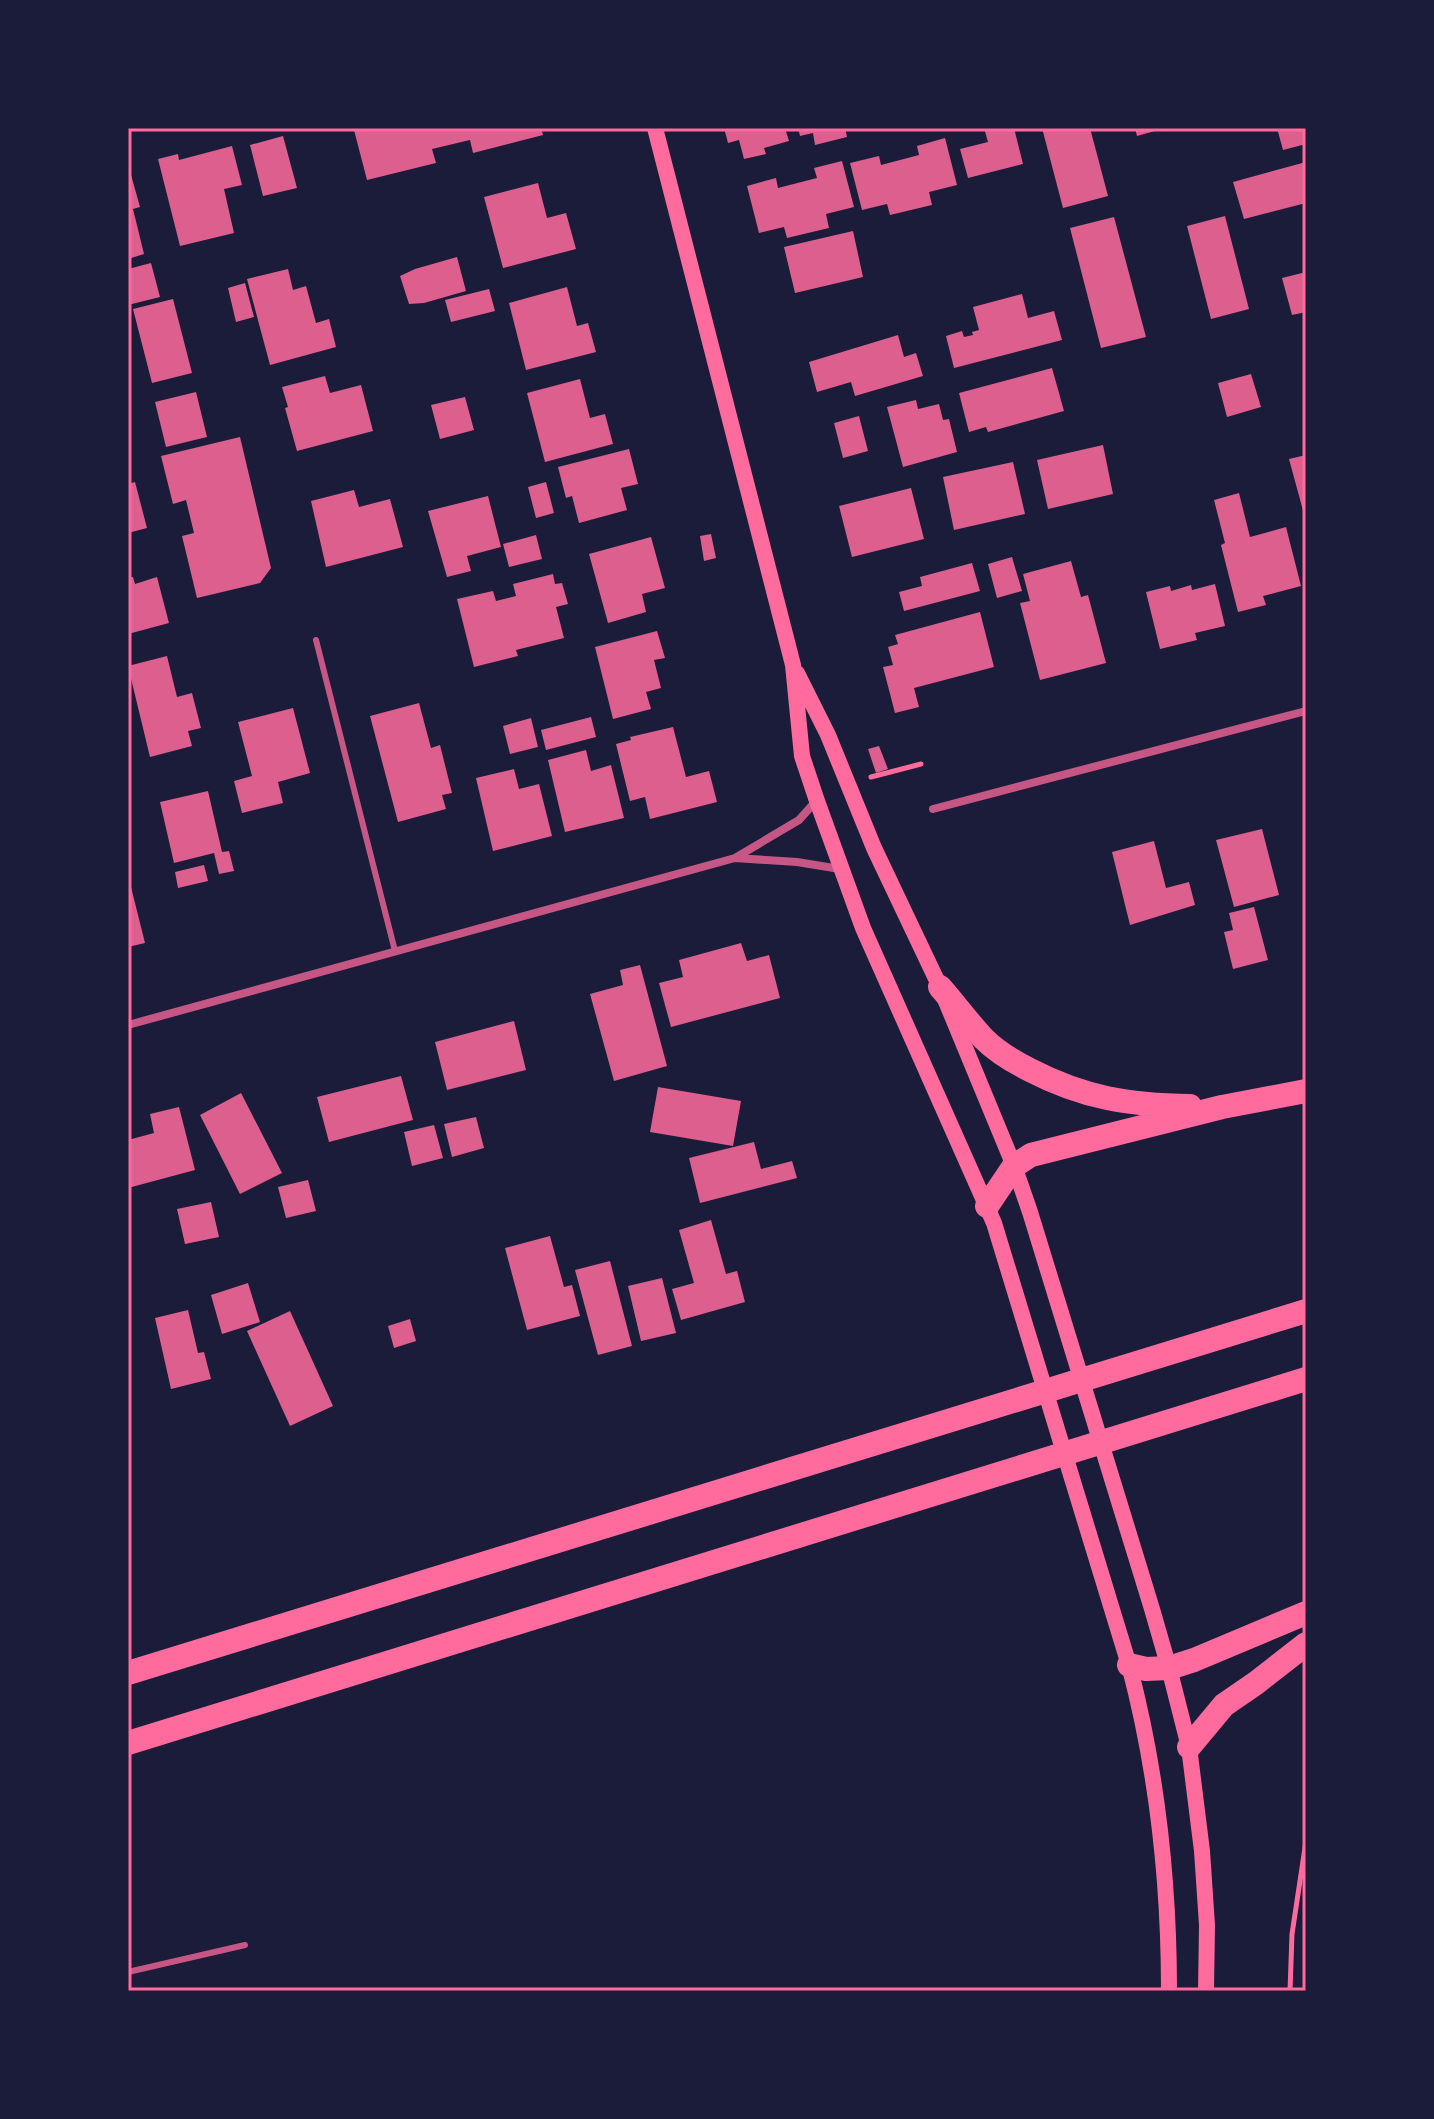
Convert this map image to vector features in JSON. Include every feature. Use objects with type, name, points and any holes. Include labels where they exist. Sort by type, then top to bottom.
[{"type":"highway","points":[[940,987],[986,1040],[1014,1062],[1053,1082],[1087,1095],[1126,1102],[1222,1107]]},
{"type":"highway","points":[[991,1214],[1014,1166],[1031,1155],[1222,1107],[1306,1091]]},
{"type":"highway","points":[[128,1673],[1306,1311]]},
{"type":"highway","points":[[128,1743],[1306,1379]]},
{"type":"highway","points":[[1129,1665],[1146,1669],[1169,1668],[1306,1613]]},
{"type":"highway","points":[[1189,1747],[1224,1705],[1306,1644]]},
{"type":"main road","points":[[655,128],[793,665],[802,756],[863,928],[991,1214],[1129,1665],[1142,1713],[1164,1859],[1169,1991]]},
{"type":"main road","points":[[793,665],[828,735],[874,848],[940,987],[1030,1212],[1152,1609],[1189,1747],[1202,1851],[1207,1925],[1206,1991]]},
{"type":"street","points":[[933,809],[1306,711]]},
{"type":"street","points":[[128,1025],[735,858],[799,820],[817,801]]},
{"type":"street","points":[[735,858],[797,862],[841,869]]},
{"type":"lane","points":[[316,640],[395,951]]},
{"type":"lane","points":[[128,1972],[245,1945]]},
{"type":"path","points":[[847,781],[921,764]]},
{"type":"path","points":[[1290,1991],[1292,1934],[1306,1841]]},
{"type":"building","points":[[541,128],[543,135],[473,153],[470,140],[432,149],[436,163],[367,180],[354,130]]},
{"type":"building","points":[[724,128],[785,128],[789,141],[764,148],[766,154],[744,159],[739,140],[728,143]]},
{"type":"building","points":[[798,128],[845,128],[847,137],[815,145],[813,133],[800,136]]},
{"type":"building","points":[[984,128],[1014,128],[1023,164],[968,178],[960,149],[988,142]]},
{"type":"building","points":[[1042,128],[1090,128],[1108,196],[1063,208]]},
{"type":"building","points":[[1135,128],[1162,128],[1162,129],[1137,136]]},
{"type":"building","points":[[1277,128],[1306,128],[1306,144],[1283,150]]},
{"type":"building","points":[[283,136],[297,188],[263,196],[250,145]]},
{"type":"building","points":[[945,138],[957,185],[929,192],[932,205],[890,215],[887,204],[862,210],[850,163],[879,156],[881,165],[919,155],[917,146]]},
{"type":"building","points":[[232,146],[242,185],[224,189],[234,233],[180,246],[158,159],[178,154],[179,160]]},
{"type":"building","points":[[842,161],[854,207],[826,214],[829,228],[787,238],[784,227],[759,233],[747,186],[776,178],[778,188],[817,178],[814,168]]},
{"type":"building","points":[[1306,162],[1306,203],[1244,219],[1233,182]]},
{"type":"building","points":[[128,164],[140,207],[133,209],[144,254],[128,259]]},
{"type":"building","points":[[538,183],[547,218],[566,213],[576,249],[503,268],[484,197]]},
{"type":"building","points":[[1225,216],[1249,309],[1211,319],[1187,226]]},
{"type":"building","points":[[1114,217],[1146,337],[1101,348],[1070,228]]},
{"type":"building","points":[[853,231],[863,277],[795,293],[784,247]]},
{"type":"building","points":[[457,257],[466,291],[409,304],[400,276]]},
{"type":"building","points":[[151,263],[160,297],[128,305],[128,269]]},
{"type":"building","points":[[288,269],[293,290],[306,286],[316,323],[329,319],[336,347],[270,365],[247,279]]},
{"type":"building","points":[[1306,272],[1306,312],[1292,315],[1282,278]]},
{"type":"building","points":[[245,283],[254,317],[236,322],[228,288]]},
{"type":"building","points":[[567,287],[577,326],[588,323],[596,352],[526,370],[509,303]]},
{"type":"building","points":[[489,289],[495,311],[451,322],[445,300]]},
{"type":"building","points":[[1022,294],[1028,318],[1054,311],[1062,340],[954,368],[946,336],[962,331],[964,337],[979,330],[973,307]]},
{"type":"building","points":[[173,299],[192,373],[152,383],[133,309]]},
{"type":"building","points":[[898,335],[904,357],[916,353],[923,376],[855,396],[851,382],[817,392],[809,362]]},
{"type":"building","points":[[1052,368],[1064,411],[988,432],[986,427],[969,432],[959,393]]},
{"type":"building","points":[[1251,374],[1261,407],[1227,417],[1218,383]]},
{"type":"building","points":[[325,376],[330,393],[361,385],[373,431],[297,451],[282,387]]},
{"type":"building","points":[[580,379],[590,418],[605,414],[613,444],[545,462],[527,393]]},
{"type":"building","points":[[196,392],[207,437],[166,447],[155,402]]},
{"type":"building","points":[[465,397],[474,430],[440,439],[431,405]]},
{"type":"building","points":[[916,400],[918,409],[939,404],[943,420],[949,419],[957,452],[903,467],[887,407]]},
{"type":"building","points":[[859,416],[868,451],[843,458],[834,423]]},
{"type":"building","points":[[240,437],[271,568],[260,583],[197,598],[182,536],[194,533],[186,500],[173,504],[161,456]]},
{"type":"building","points":[[1103,445],[1113,494],[1048,509],[1037,460]]},
{"type":"building","points":[[629,449],[638,484],[621,488],[627,510],[579,523],[572,496],[566,498],[558,467]]},
{"type":"building","points":[[1306,455],[1306,518],[1305,518],[1289,459]]},
{"type":"building","points":[[1013,462],[1025,514],[954,530],[943,477]]},
{"type":"building","points":[[135,482],[147,528],[128,533],[128,484]]},
{"type":"building","points":[[546,482],[554,513],[536,518],[528,487]]},
{"type":"building","points":[[911,488],[924,539],[852,557],[839,506]]},
{"type":"building","points":[[354,490],[359,507],[390,499],[403,547],[326,567],[311,501]]},
{"type":"building","points":[[1239,493],[1250,537],[1286,527],[1301,586],[1263,596],[1266,605],[1238,612],[1221,545],[1225,543],[1214,500]]},
{"type":"building","points":[[488,496],[501,547],[467,556],[471,571],[447,577],[428,511]]},
{"type":"building","points":[[711,534],[716,558],[704,561],[700,536]]},
{"type":"building","points":[[536,535],[542,559],[509,567],[503,544]]},
{"type":"building","points":[[651,537],[665,588],[642,594],[646,612],[608,623],[589,554]]},
{"type":"building","points":[[1012,557],[1022,591],[997,598],[988,564]]},
{"type":"building","points":[[1071,561],[1081,597],[1088,595],[1106,663],[1040,680],[1020,603],[1030,601],[1023,574]]},
{"type":"building","points":[[972,563],[980,591],[904,611],[899,592],[922,586],[920,577]]},
{"type":"building","points":[[553,574],[555,584],[562,583],[568,604],[556,607],[564,638],[516,650],[518,656],[474,667],[457,599],[493,591],[496,601],[516,596],[513,584]]},
{"type":"building","points":[[133,577],[135,584],[157,577],[169,623],[128,634],[128,578]]},
{"type":"building","points":[[1215,584],[1225,626],[1195,633],[1197,640],[1160,649],[1146,592],[1170,586],[1171,591],[1191,585],[1192,590]]},
{"type":"building","points":[[980,612],[994,667],[914,688],[919,707],[895,713],[883,667],[893,665],[888,647],[898,644],[895,635]]},
{"type":"building","points":[[657,631],[665,658],[654,660],[661,688],[646,692],[651,709],[613,719],[595,647]]},
{"type":"building","points":[[167,656],[177,697],[192,693],[201,728],[188,731],[192,746],[150,757],[128,666]]},
{"type":"building","points":[[419,703],[431,748],[440,745],[452,793],[442,795],[446,809],[398,822],[370,716]]},
{"type":"building","points":[[293,708],[310,773],[278,782],[283,803],[242,813],[234,781],[252,776],[238,722]]},
{"type":"building","points":[[591,717],[596,737],[546,750],[541,730]]},
{"type":"building","points":[[531,718],[538,747],[510,754],[503,726]]},
{"type":"building","points":[[673,727],[686,777],[709,771],[717,802],[650,819],[645,797],[630,801],[616,744],[631,740],[630,737]]},
{"type":"building","points":[[879,746],[888,769],[876,773],[868,749]]},
{"type":"building","points":[[586,750],[591,771],[611,765],[624,818],[565,832],[548,760]]},
{"type":"building","points":[[514,769],[519,789],[539,784],[552,836],[493,851],[476,778]]},
{"type":"building","points":[[208,791],[222,852],[229,851],[234,871],[219,874],[214,853],[174,863],[160,802]]},
{"type":"building","points":[[1262,829],[1279,895],[1234,907],[1216,840]]},
{"type":"building","points":[[1154,841],[1166,888],[1189,882],[1195,905],[1130,925],[1112,852]]},
{"type":"building","points":[[204,865],[208,881],[178,888],[175,872]]},
{"type":"building","points":[[128,875],[145,943],[128,947]]},
{"type":"building","points":[[1254,907],[1268,960],[1233,969],[1224,932],[1233,930],[1229,913]]},
{"type":"building","points":[[741,943],[747,961],[769,955],[780,998],[671,1027],[659,983],[683,977],[679,960]]},
{"type":"building","points":[[640,965],[667,1066],[614,1081],[590,994],[623,985],[620,970]]},
{"type":"building","points":[[514,1021],[526,1070],[447,1090],[435,1042]]},
{"type":"building","points":[[401,1076],[413,1120],[329,1142],[317,1097]]},
{"type":"building","points":[[658,1087],[741,1101],[733,1146],[650,1132]]},
{"type":"building","points":[[241,1093],[282,1173],[240,1194],[200,1115]]},
{"type":"building","points":[[179,1107],[195,1170],[128,1188],[128,1140],[154,1133],[150,1114]]},
{"type":"building","points":[[476,1117],[484,1148],[452,1157],[444,1124]]},
{"type":"building","points":[[434,1125],[443,1158],[412,1166],[404,1132]]},
{"type":"building","points":[[754,1142],[761,1169],[792,1161],[797,1178],[700,1203],[689,1158]]},
{"type":"building","points":[[308,1180],[316,1211],[286,1218],[278,1187]]},
{"type":"building","points":[[211,1202],[219,1237],[185,1244],[177,1209]]},
{"type":"building","points":[[711,1220],[726,1274],[737,1271],[745,1302],[681,1320],[672,1289],[694,1283],[679,1230]]},
{"type":"building","points":[[550,1236],[564,1287],[572,1285],[580,1316],[527,1330],[505,1248]]},
{"type":"building","points":[[610,1261],[632,1346],[598,1355],[575,1270]]},
{"type":"building","points":[[662,1278],[676,1333],[641,1341],[628,1286]]},
{"type":"building","points":[[248,1283],[260,1322],[222,1334],[211,1295]]},
{"type":"building","points":[[188,1310],[198,1353],[204,1352],[211,1379],[171,1389],[155,1318]]},
{"type":"building","points":[[290,1311],[333,1406],[290,1426],[247,1331]]},
{"type":"building","points":[[410,1319],[416,1341],[394,1348],[388,1326]]}]
